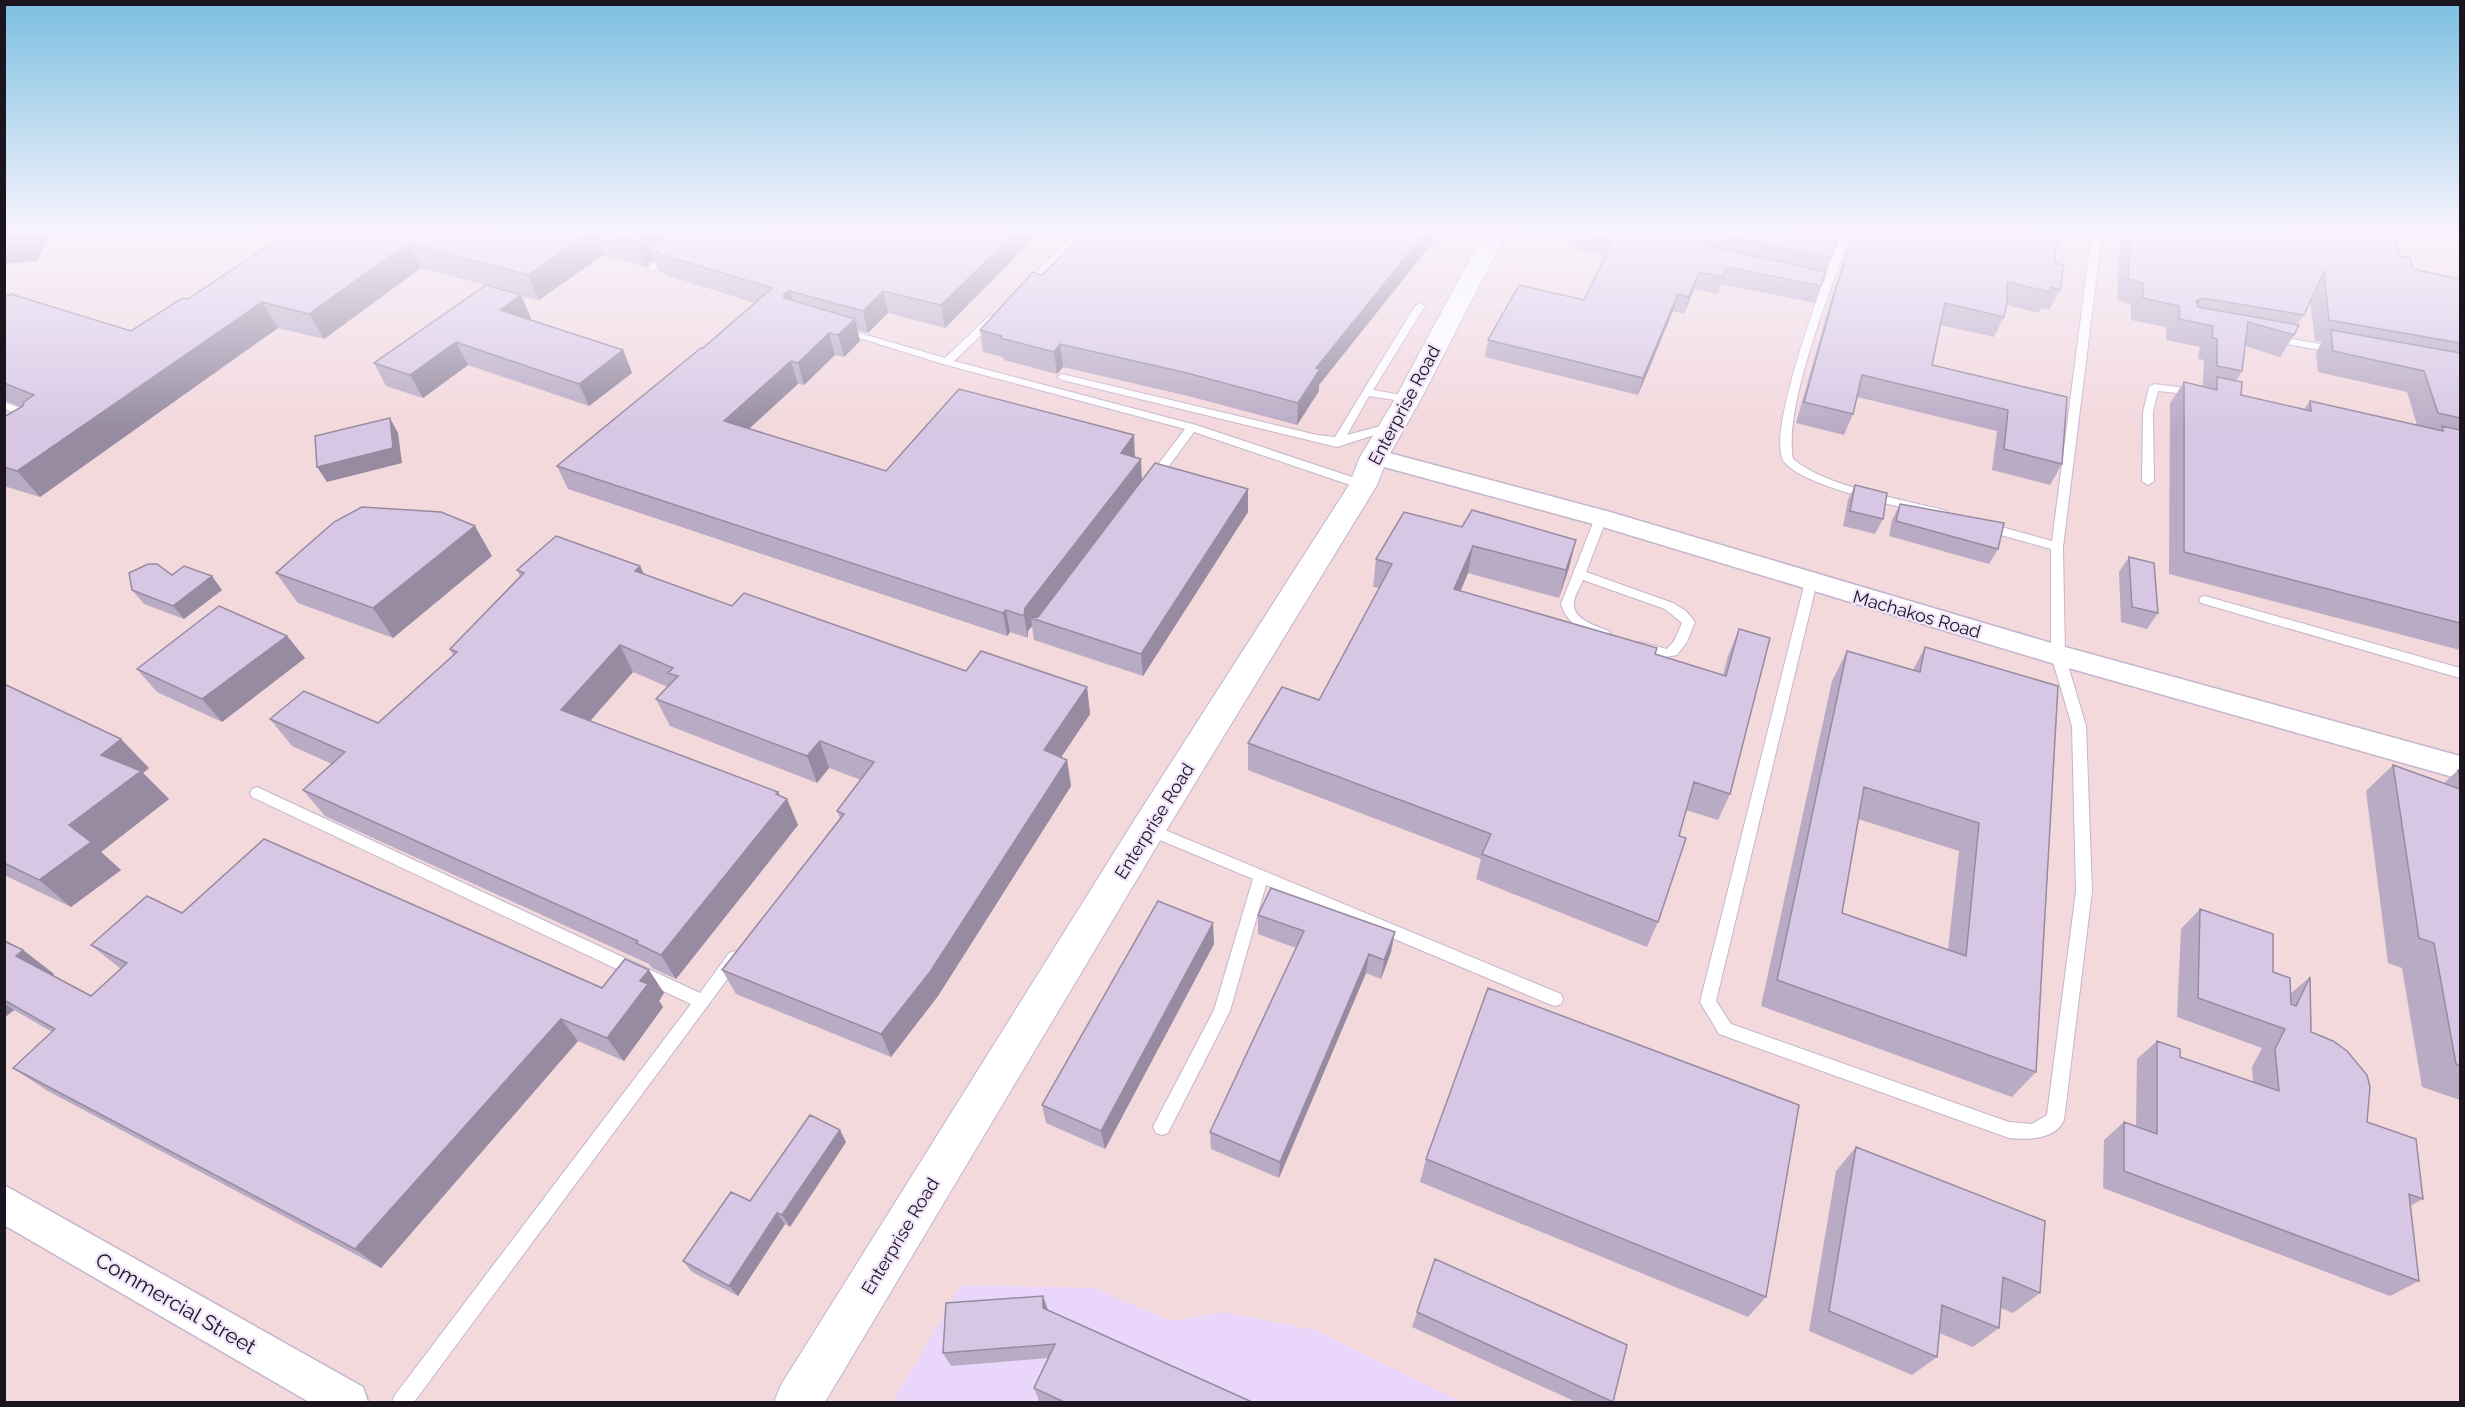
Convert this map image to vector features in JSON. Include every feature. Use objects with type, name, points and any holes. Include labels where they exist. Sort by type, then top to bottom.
[{"type":"main road","name":"Enterprise Road","points":[[798,1402],[1369,471],[1461,298]]},
{"type":"street","name":"Machakos Road","points":[[1369,471],[1601,518],[2058,655],[2460,768]]},
{"type":"street","name":"Commercial Street","points":[[4,1204],[348,1402]]},
{"type":"lane","points":[[1819,298],[1794,387],[1784,450],[1789,460],[1811,476],[1954,517]]},
{"type":"lane","points":[[1811,582],[1708,1002],[1725,1029],[2009,1131],[2033,1132],[2055,1120],[2084,891],[2079,726],[2058,655],[2057,547],[2089,298]]},
{"type":"lane","points":[[1338,442],[1366,392],[1420,306]]},
{"type":"lane","points":[[946,362],[998,313]]},
{"type":"lane","points":[[828,327],[946,362],[1369,471]]},
{"type":"lane","points":[[2260,336],[2343,351]]},
{"type":"lane","points":[[1062,377],[1317,439],[1338,442],[1400,412]]},
{"type":"lane","points":[[2148,481],[2148,412],[2154,387],[2211,395]]},
{"type":"lane","points":[[1366,392],[1400,412]]},
{"type":"lane","points":[[4,405],[37,418],[37,430]]},
{"type":"lane","points":[[1149,484],[1192,427]]},
{"type":"lane","points":[[1579,574],[1669,606],[1683,614],[1689,622],[1679,647],[1674,652],[1662,655],[1585,627],[1568,613],[1567,604],[1601,518]]},
{"type":"lane","points":[[1977,524],[2057,547]]},
{"type":"lane","points":[[2205,600],[2460,673]]},
{"type":"lane","points":[[257,793],[701,1001]]},
{"type":"lane","points":[[1148,829],[1555,999]]},
{"type":"lane","points":[[1162,1127],[1222,1011],[1261,876]]},
{"type":"lane","points":[[402,1402],[745,945]]},
{"type":"shaded area","points":[[5,298],[2460,298],[2460,1402],[5,1402]]},
{"type":"shaded area","points":[[961,1285],[1094,1288],[1172,1321],[1223,1312],[1315,1330],[1462,1402],[893,1402]]},
{"type":"building","points":[[4,298],[23,298],[131,331],[182,298],[332,298],[309,314],[262,302],[17,471],[4,467],[4,417],[23,406],[24,402],[34,395],[4,383]]},
{"type":"building","points":[[468,298],[517,298],[500,310],[623,350],[579,384],[456,342],[410,375],[374,363]]},
{"type":"building","points":[[761,298],[784,298],[855,319],[838,335],[829,333],[798,363],[791,361],[724,421],[886,471],[959,389],[1134,435],[1121,453],[1141,459],[1025,608],[1024,616],[1006,610],[1003,613],[557,466],[703,348]]},
{"type":"building","points":[[814,298],[876,298],[863,311]]},
{"type":"building","points":[[911,298],[949,298],[941,305]]},
{"type":"building","points":[[1010,298],[1373,298],[1316,368],[1320,369],[1298,403],[1187,373],[1060,344],[1054,352],[1000,338],[1002,336],[980,330]]},
{"type":"building","points":[[1512,298],[1574,298],[1584,300],[1585,298],[1676,298],[1643,378],[1488,340]]},
{"type":"building","points":[[1833,298],[2007,298],[2004,317],[1945,303],[1932,365],[2067,397],[2062,464],[2004,449],[2008,410],[1862,375],[1853,414],[1804,402]]},
{"type":"building","points":[[2143,298],[2312,298],[2304,315],[2202,298],[2196,301],[2198,307],[2299,325],[2294,335],[2248,322],[2242,371],[2217,366],[2217,339],[2212,337],[2213,326],[2179,319],[2179,306]]},
{"type":"building","points":[[2327,298],[2460,298],[2460,343],[2329,320]]},
{"type":"building","points":[[2331,330],[2460,353],[2460,418],[2438,413],[2424,371],[2333,351]]},
{"type":"building","points":[[2217,377],[2242,382],[2241,395],[2311,411],[2310,401],[2443,431],[2442,426],[2460,430],[2460,623],[2184,552],[2184,382],[2217,390]]},
{"type":"building","points":[[390,418],[393,448],[317,467],[315,436]]},
{"type":"building","points":[[1155,463],[1248,489],[1141,654],[1031,618],[1038,617]]},
{"type":"building","points":[[1855,485],[1887,493],[1883,519],[1850,511]]},
{"type":"building","points":[[1900,504],[2004,523],[1998,549],[1896,521]]},
{"type":"building","points":[[362,507],[441,512],[475,526],[373,608],[276,573],[334,522]]},
{"type":"building","points":[[1472,510],[1576,540],[1566,570],[1473,546],[1454,589],[1657,648],[1655,654],[1726,676],[1739,629],[1770,638],[1730,794],[1694,782],[1679,836],[1686,838],[1658,922],[1482,854],[1491,834],[1248,743],[1282,687],[1319,700],[1392,564],[1376,559],[1404,512],[1462,527]]},
{"type":"building","points":[[556,536],[640,566],[635,571],[732,606],[744,593],[966,671],[981,651],[1087,687],[1044,750],[1067,760],[930,972],[881,1034],[722,970],[844,814],[837,811],[874,762],[820,741],[807,756],[656,699],[678,676],[668,673],[673,668],[620,645],[561,710],[778,792],[776,794],[787,799],[661,955],[636,943],[638,941],[303,790],[345,752],[270,719],[304,691],[378,723],[457,652],[450,649],[524,573],[517,570]]},
{"type":"building","points":[[2129,557],[2154,563],[2158,613],[2132,607]]},
{"type":"building","points":[[148,564],[157,564],[172,575],[184,566],[212,576],[173,606],[132,590],[129,573]]},
{"type":"building","points":[[219,606],[287,636],[202,699],[137,669]]},
{"type":"building","points":[[1925,647],[2058,686],[2036,1072],[1777,980],[1847,651],[1920,672]],"holes":[[[1864,787],[1979,823],[1966,956],[1842,913]]]},
{"type":"building","points":[[4,684],[121,739],[101,755],[141,771],[69,825],[91,842],[39,880],[4,863]]},
{"type":"building","points":[[2393,765],[2460,789],[2460,1066],[2456,1064],[2434,943],[2419,938]]},
{"type":"building","points":[[264,839],[602,988],[625,959],[649,970],[640,981],[648,984],[607,1038],[561,1019],[355,1249],[13,1068],[55,1029],[4,1000],[4,941],[23,950],[16,956],[91,996],[127,963],[91,945],[147,896],[182,913]]},
{"type":"building","points":[[1271,888],[1395,932],[1384,960],[1369,954],[1280,1162],[1210,1132],[1304,931],[1258,915]]},
{"type":"building","points":[[1158,901],[1213,923],[1101,1131],[1042,1105]]},
{"type":"building","points":[[2200,909],[2273,934],[2273,972],[2290,978],[2291,1004],[2296,1006],[2310,977],[2311,1032],[2333,1041],[2347,1051],[2367,1075],[2370,1087],[2367,1122],[2416,1139],[2423,1199],[2409,1194],[2419,1281],[2124,1171],[2124,1122],[2157,1134],[2157,1041],[2180,1049],[2180,1057],[2279,1091],[2275,1049],[2285,1029],[2198,998]]},
{"type":"building","points":[[1488,988],[1799,1105],[1766,1297],[1426,1159]]},
{"type":"building","points":[[810,1115],[840,1130],[782,1215],[777,1213],[729,1286],[683,1261],[731,1192],[750,1201]]},
{"type":"building","points":[[1856,1147],[2045,1221],[2040,1293],[2003,1277],[1999,1328],[1942,1305],[1937,1357],[1829,1311]]},
{"type":"building","points":[[1435,1259],[1627,1345],[1613,1402],[1417,1312]]},
{"type":"building","points":[[1043,1296],[1043,1308],[1252,1402],[1064,1402],[1034,1388],[1055,1344],[943,1353],[946,1303]]}]
